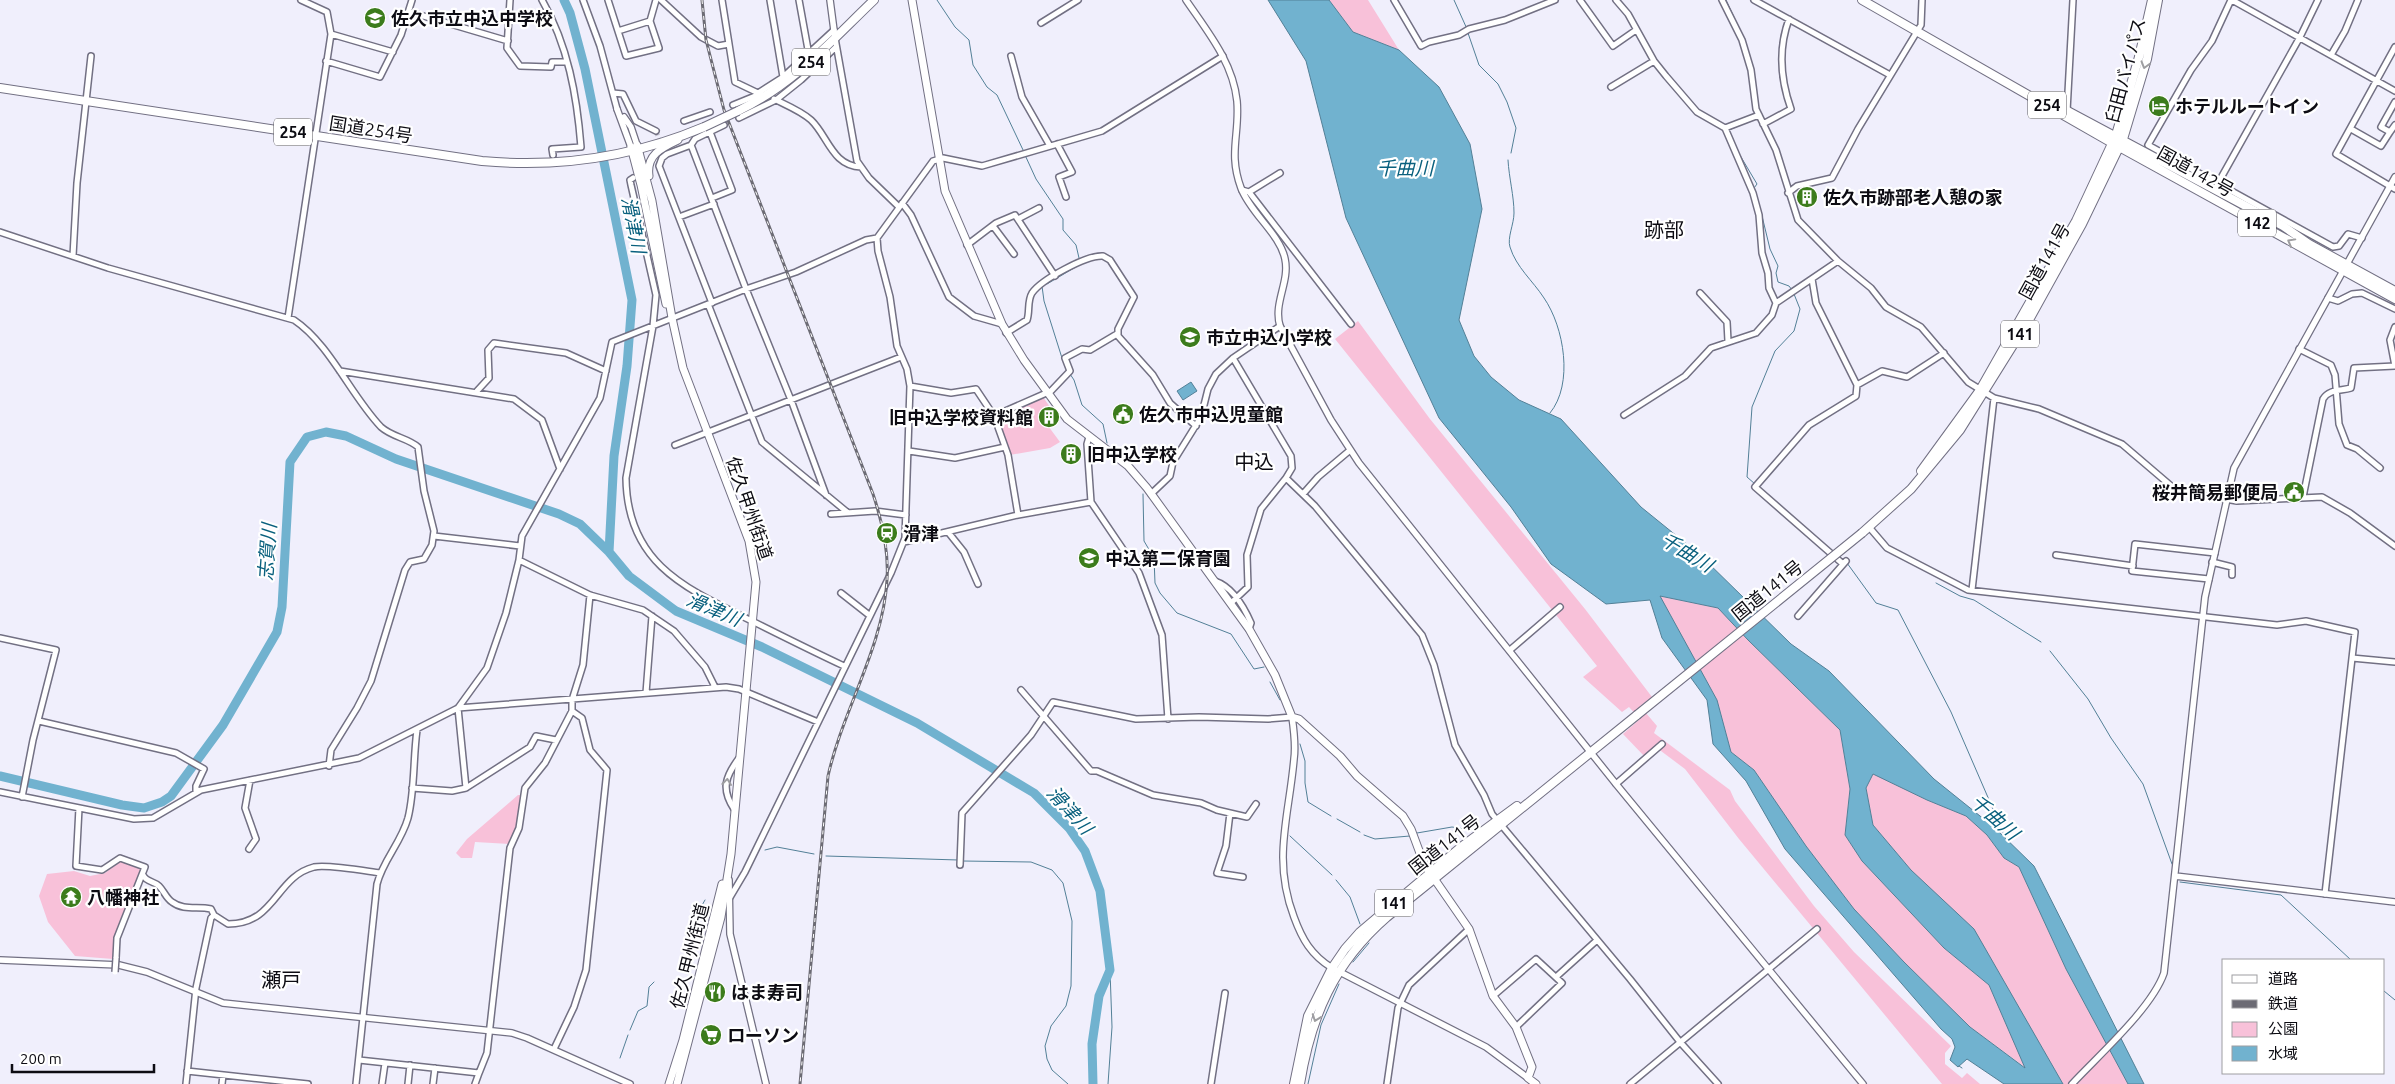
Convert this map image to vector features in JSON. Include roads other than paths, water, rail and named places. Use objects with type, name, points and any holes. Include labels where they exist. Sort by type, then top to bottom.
[{"type":"highway","name":"254","points":[[634,148],[704,127],[766,97],[791,80],[874,0]]},
{"type":"highway","name":"254","points":[[1862,0],[2118,141]]},
{"type":"highway","name":"臼田バイパス","points":[[2118,141],[2152,0]]},
{"type":"highway","name":"臼田バイパス","points":[[2118,141],[2147,60],[2158,0]]},
{"type":"highway","name":"254","points":[[1982,67],[2067,111],[2118,141]]},
{"type":"highway","name":"国道254号","points":[[0,88],[489,161],[529,164],[586,160],[634,148]]},
{"type":"highway","name":"国道142号","points":[[2118,141],[2216,187],[2282,226],[2395,299]]},
{"type":"highway","name":"国道142号","points":[[2118,141],[2346,268],[2395,291]]},
{"type":"highway","name":"国道141号","points":[[1294,1084],[1308,1016],[1360,932],[1591,752],[1862,533],[1895,504],[1983,392],[2118,141]]},
{"type":"highway","name":"国道141号","points":[[1300,1084],[1315,1020],[1335,970],[1362,940],[1423,888],[1432,877]]},
{"type":"main road","points":[[912,0],[938,159],[947,198],[1006,332],[1046,393],[1067,419],[1128,466],[1152,494],[1214,580],[1234,601],[1275,675],[1292,717],[1299,719],[1340,756],[1357,776],[1403,816],[1411,829],[1424,864],[1469,929],[1493,996],[1516,1027],[1532,1067],[1527,1081],[1536,1084]]},
{"type":"main road","points":[[652,201],[648,171],[652,157],[658,150],[704,127]]},
{"type":"main road","name":"佐久甲州街道","points":[[634,148],[652,201],[672,318],[687,380],[753,556],[756,582],[731,834],[721,888],[683,1040],[669,1084]]},
{"type":"main road","name":"佐久甲州街道","points":[[634,148],[666,305],[672,318]]},
{"type":"main road","name":"佐久甲州街道","points":[[677,1084],[726,902],[731,834]]},
{"type":"street","points":[[288,318],[331,34],[328,12],[301,0]]},
{"type":"street","points":[[326,61],[380,76],[410,12],[412,0]]},
{"type":"street","points":[[510,0],[508,49],[520,66],[552,67],[552,62],[567,62]]},
{"type":"street","points":[[542,0],[560,38],[567,62],[578,108],[581,146],[552,149],[553,155]]},
{"type":"street","points":[[583,0],[600,46],[618,111],[630,127],[634,148]]},
{"type":"street","points":[[608,0],[626,56],[659,48],[650,21],[656,0]]},
{"type":"street","points":[[661,0],[706,40],[718,46],[729,44]]},
{"type":"street","points":[[722,0],[735,82],[760,94]]},
{"type":"street","points":[[770,0],[783,77]]},
{"type":"street","points":[[799,0],[809,55]]},
{"type":"street","points":[[830,0],[854,152],[861,168],[911,215],[950,297],[974,316],[1002,324]]},
{"type":"street","points":[[1041,23],[1077,0]]},
{"type":"street","points":[[1186,0],[1223,56],[1230,71],[1236,92],[1237,109],[1234,156],[1242,190],[1254,212],[1284,254],[1286,272],[1278,315],[1280,326],[1349,451],[1616,784],[1863,1084]]},
{"type":"street","points":[[1394,0],[1421,46],[1505,20],[1555,0]]},
{"type":"street","points":[[1580,0],[1613,46],[1636,30]]},
{"type":"street","points":[[1616,0],[1628,14],[1654,61],[1697,112],[1725,128],[1753,193],[1759,215],[1762,253],[1768,273],[1769,288],[1776,303]]},
{"type":"street","points":[[1722,0],[1742,40],[1751,70],[1761,119],[1776,150],[1798,220],[1838,261],[1871,288],[1886,307],[1921,328],[1962,376],[1994,398],[2039,409],[2122,444],[2177,491],[2227,500],[2322,497],[2395,546]]},
{"type":"street","points":[[1754,0],[1890,75]]},
{"type":"street","points":[[1788,193],[1797,186],[1832,178],[1890,75],[1921,25],[1922,0]]},
{"type":"street","points":[[2067,111],[2073,0]]},
{"type":"street","points":[[2362,238],[2348,234],[2339,246],[2333,247],[2216,187],[2148,145],[2191,70],[2212,41],[2231,0],[2395,91]]},
{"type":"street","points":[[2216,187],[2300,37],[2318,0]]},
{"type":"street","points":[[2331,55],[2345,31],[2358,0]]},
{"type":"street","points":[[410,12],[508,41]]},
{"type":"street","points":[[1725,128],[1791,109],[1783,81],[1782,66],[1785,31],[1789,20]]},
{"type":"street","points":[[618,31],[650,21]]},
{"type":"street","points":[[737,111],[783,77],[834,30]]},
{"type":"street","points":[[331,34],[392,52]]},
{"type":"street","points":[[737,111],[774,99],[801,80],[836,47]]},
{"type":"street","points":[[2393,187],[2337,156],[2377,81],[2393,56],[2395,47]]},
{"type":"street","points":[[73,256],[77,183],[91,56]]},
{"type":"street","points":[[1011,56],[1022,96],[1050,146]]},
{"type":"street","points":[[726,902],[745,872],[904,542],[910,386],[907,370],[901,357],[893,328],[890,297],[878,251],[878,238],[931,164],[938,159],[949,158],[982,166],[1108,128],[1223,56]]},
{"type":"street","points":[[1611,87],[1654,61]]},
{"type":"street","points":[[613,93],[623,94],[636,120],[656,131]]},
{"type":"street","points":[[774,99],[811,120],[830,150],[853,166],[861,168]]},
{"type":"street","points":[[2390,132],[2381,127],[2395,102]]},
{"type":"street","points":[[684,121],[710,112]]},
{"type":"street","points":[[724,125],[704,127],[691,144],[664,153],[659,162],[661,171],[762,442],[847,512]]},
{"type":"street","points":[[2351,129],[2381,146],[2395,125]]},
{"type":"street","points":[[679,218],[732,190],[704,127]]},
{"type":"street","points":[[691,144],[746,290],[792,400],[826,495]]},
{"type":"street","points":[[1057,144],[1072,172],[1059,177],[1066,197]]},
{"type":"street","points":[[652,173],[661,171]]},
{"type":"street","points":[[1249,192],[1280,173]]},
{"type":"street","points":[[2072,1084],[2155,992],[2164,973],[2203,616],[2212,562],[2238,458],[2362,238],[2393,187],[2395,177]]},
{"type":"street","points":[[634,178],[630,180],[631,185],[656,286],[653,327],[626,478],[627,499],[634,528],[642,544],[655,560],[687,588],[753,623],[844,667]]},
{"type":"street","points":[[1242,190],[1249,192],[1351,324]]},
{"type":"street","points":[[1018,219],[1039,208]]},
{"type":"street","points":[[967,245],[1013,214],[1055,276]]},
{"type":"street","points":[[993,226],[1014,254]]},
{"type":"street","points":[[0,232],[176,288],[288,318],[303,328],[340,371],[380,425],[387,431],[415,444],[420,452],[423,484],[434,536],[426,558],[410,562],[406,570],[371,681],[331,750],[329,766]]},
{"type":"street","points":[[466,788],[458,708],[487,668],[501,630],[519,560],[520,546],[530,520],[600,398],[610,347],[617,340],[710,303],[796,272],[866,240],[878,238]]},
{"type":"street","points":[[994,416],[1046,393],[1070,371],[1065,358],[1082,349],[1090,350],[1117,334],[1134,297],[1110,260],[1103,256],[1096,256],[1073,265],[1039,285],[1032,294],[1027,320],[1006,332]]},
{"type":"street","points":[[1624,415],[1685,376],[1711,348],[1756,333],[1772,315],[1776,303],[1838,261]]},
{"type":"street","points":[[1798,616],[1845,563],[1756,485],[1809,424],[1856,396],[1857,385],[1816,303],[1812,279]]},
{"type":"street","points":[[1700,293],[1727,322],[1728,341]]},
{"type":"street","points":[[2328,298],[2338,301],[2352,294],[2362,293],[2395,309]]},
{"type":"street","points":[[1152,494],[1168,478],[1173,462],[1196,426],[1205,408],[1212,380],[1233,358],[1280,326]]},
{"type":"street","points":[[2303,497],[2320,408],[2325,395],[2336,390],[2351,388],[2354,368],[2395,366],[2390,340],[2395,327]]},
{"type":"street","points":[[1117,334],[1153,375],[1170,403],[1196,426]]},
{"type":"street","points":[[477,391],[489,378],[488,350],[494,344],[566,353],[606,371]]},
{"type":"street","points":[[2299,349],[2331,365],[2334,370],[2339,424],[2347,445],[2357,449],[2380,468]]},
{"type":"street","points":[[1857,385],[1882,371],[1907,377],[1944,353]]},
{"type":"street","points":[[675,445],[901,357]]},
{"type":"street","points":[[1233,358],[1291,456],[1292,468],[1261,509],[1247,555],[1249,583],[1234,601]]},
{"type":"street","points":[[340,371],[514,398],[539,417],[545,424],[560,469]]},
{"type":"street","points":[[910,386],[951,393],[976,389],[994,416],[1005,447],[1018,515]]},
{"type":"street","points":[[1972,590],[1994,398]]},
{"type":"street","points":[[1089,437],[1087,444],[1091,502],[1139,573],[1162,635],[1168,719]]},
{"type":"street","points":[[909,451],[955,458],[1005,447]]},
{"type":"street","points":[[1303,494],[1318,477],[1349,451]]},
{"type":"street","points":[[1286,478],[1316,506],[1422,635],[1434,665],[1455,745],[1478,788],[1484,795],[1492,814],[1596,940],[1630,978],[1680,1042],[1718,1084]]},
{"type":"street","points":[[904,542],[1018,515],[1091,502]]},
{"type":"street","points":[[831,514],[882,512],[906,515]]},
{"type":"street","points":[[1869,527],[1887,548],[1957,586],[1972,590],[2277,624],[2306,621],[2355,632],[2325,894]]},
{"type":"street","points":[[948,532],[964,552],[978,584]]},
{"type":"street","points":[[434,536],[520,546]]},
{"type":"street","points":[[2209,579],[2132,571],[2135,544],[2215,553]]},
{"type":"street","points":[[2056,555],[2133,566]]},
{"type":"street","points":[[519,560],[590,595],[619,605],[640,608],[674,631],[705,667],[715,687]]},
{"type":"street","points":[[2212,562],[2232,567],[2232,575]]},
{"type":"street","points":[[841,593],[869,615]]},
{"type":"street","points":[[475,1084],[487,1053],[488,1030],[510,848],[519,828],[525,788],[545,763],[572,711],[572,700],[583,664],[590,595]]},
{"type":"street","points":[[1510,650],[1560,607]]},
{"type":"street","points":[[646,694],[652,616]]},
{"type":"street","points":[[0,638],[56,650],[33,740],[23,796]]},
{"type":"street","points":[[2352,658],[2395,662]]},
{"type":"street","points":[[0,792],[134,819],[153,818],[196,792],[329,766],[359,758],[458,708],[731,687],[818,722]]},
{"type":"street","points":[[1021,690],[1091,771],[1097,771],[1153,795],[1201,803],[1246,817],[1256,804]]},
{"type":"street","points":[[960,862],[962,812],[1012,758],[1053,702],[1136,719],[1292,717],[1295,753],[1282,845],[1283,878],[1288,902],[1306,945],[1317,958],[1335,970],[1486,1047],[1527,1081]]},
{"type":"street","points":[[554,1049],[574,1007],[586,970],[607,773],[606,768],[590,750],[582,718],[572,711]]},
{"type":"street","points":[[39,721],[182,754],[203,768],[204,772],[196,786],[196,792]]},
{"type":"street","points":[[356,1084],[376,888],[380,873],[403,831],[412,788],[417,730]]},
{"type":"street","points":[[412,788],[452,791],[466,788],[530,747],[536,736],[556,740]]},
{"type":"street","points":[[1616,784],[1662,744]]},
{"type":"street","points":[[249,849],[256,839],[245,808],[250,780]]},
{"type":"street","points":[[79,808],[76,866],[102,870],[120,858],[145,867],[119,931],[115,972]]},
{"type":"street","points":[[1230,813],[1226,846],[1216,873],[1243,877]]},
{"type":"street","points":[[142,875],[146,880],[158,885],[175,904],[187,908],[197,906],[211,909],[214,916],[228,924],[252,919],[268,908],[293,878],[314,867],[380,873]]},
{"type":"street","points":[[2175,876],[2395,902]]},
{"type":"street","points":[[721,888],[726,902],[730,934],[766,1084]]},
{"type":"street","points":[[186,1084],[196,993],[209,922],[214,916]]},
{"type":"street","points":[[1388,1084],[1400,1004],[1411,983],[1469,929]]},
{"type":"street","points":[[1630,1084],[1817,929]]},
{"type":"street","points":[[1556,977],[1596,940]]},
{"type":"street","points":[[1493,996],[1536,958],[1562,983],[1516,1027]]},
{"type":"street","points":[[0,960],[125,966],[147,972],[223,1003],[488,1030],[520,1035],[630,1084]]},
{"type":"street","points":[[1211,1084],[1225,993]]},
{"type":"street","points":[[358,1060],[479,1073]]},
{"type":"street","points":[[382,1084],[385,1063]]},
{"type":"street","points":[[408,1084],[410,1065]]},
{"type":"street","points":[[433,1084],[434,1068]]},
{"type":"street","points":[[187,1071],[259,1081],[306,1084]]},
{"type":"street","points":[[222,1084],[223,1075]]},
{"type":"water","name":"千曲川","points":[[1268,0],[1329,0],[1353,32],[1399,50],[1439,87],[1470,144],[1482,209],[1459,320],[1474,356],[1491,377],[1519,400],[1561,419],[1641,507],[1699,554],[1791,644],[1829,671],[1934,779],[1995,828],[2034,866],[2144,1084],[2128,1084],[2066,969],[2019,867],[2004,858],[1987,835],[1966,816],[1873,774],[1866,788],[1873,825],[1911,870],[1974,929],[2063,1084],[2004,1084],[1967,1059],[1958,1067],[1950,1060],[1955,1047],[1952,1039],[1941,1029],[1785,849],[1746,781],[1713,744],[1707,700],[1662,638],[1650,600],[1606,604],[1551,564],[1511,507],[1439,418],[1346,218],[1306,61]],"holes":[[[1660,596],[1718,608],[1840,730],[1850,789],[1845,835],[1862,861],[1944,948],[1989,985],[2025,1068],[1970,1027],[1854,909],[1806,846],[1754,770],[1731,752],[1717,700]]]},
{"type":"water","points":[[1191,382],[1197,391],[1183,400],[1177,391]]},
{"type":"waterway","name":"滑津川","points":[[564,0],[570,13],[585,69],[632,300],[627,366],[614,456],[609,552]]},
{"type":"waterway","points":[[937,0],[955,27],[969,40],[973,65],[987,87],[997,95],[1024,152]]},
{"type":"waterway","points":[[1454,0],[1467,29]]},
{"type":"waterway","points":[[1726,0],[1745,41],[1755,79]]},
{"type":"waterway","points":[[1468,33],[1479,65],[1498,84],[1507,102],[1516,128],[1511,153]]},
{"type":"waterway","points":[[1758,105],[1761,117]]},
{"type":"waterway","points":[[1729,130],[1757,118]]},
{"type":"waterway","points":[[1738,152],[1757,184],[1754,188],[1755,191]]},
{"type":"waterway","points":[[1025,155],[1036,179],[1063,219],[1063,230],[1076,245],[1079,258]]},
{"type":"waterway","points":[[1508,160],[1514,213],[1509,239],[1510,247],[1516,261],[1540,292],[1551,310],[1557,324],[1564,356],[1562,387],[1550,413]]},
{"type":"waterway","points":[[1762,216],[1770,249],[1778,266],[1776,273],[1778,282],[1789,286],[1792,290]]},
{"type":"waterway","points":[[1047,284],[1079,265]]},
{"type":"waterway","points":[[1042,286],[1044,301],[1062,358]]},
{"type":"waterway","points":[[1755,484],[1747,477],[1752,407],[1775,351],[1794,331],[1800,309],[1794,294]]},
{"type":"waterway","points":[[1070,374],[1074,380],[1082,405],[1103,424],[1107,443]]},
{"type":"waterway","name":"志賀川","points":[[0,776],[122,805],[144,808],[162,802],[171,796],[223,725],[277,632],[282,607],[290,462],[307,437],[326,432],[346,436],[396,459],[559,514],[580,524],[609,552],[629,576],[676,611],[762,647],[917,723],[1034,793],[1069,828],[1085,851],[1100,891],[1110,970],[1099,996],[1092,1044],[1093,1084]]},
{"type":"waterway","points":[[1123,455],[1130,461]]},
{"type":"waterway","points":[[1143,494],[1144,541],[1154,558],[1155,583],[1160,593],[1177,613],[1231,634],[1254,669],[1264,667]]},
{"type":"waterway","points":[[1820,541],[1834,553]]},
{"type":"waterway","points":[[1847,563],[1876,603],[1898,610],[1951,712],[2006,839]]},
{"type":"waterway","points":[[1936,583],[1960,596],[1974,600],[2041,642]]},
{"type":"waterway","points":[[2050,651],[2088,699],[2111,738],[2143,784],[2172,864]]},
{"type":"waterway","points":[[1270,682],[1280,700]]},
{"type":"waterway","points":[[1300,744],[1305,761],[1305,783],[1308,802],[1331,816]]},
{"type":"waterway","points":[[1337,819],[1360,832]]},
{"type":"waterway","points":[[1417,833],[1452,827],[1472,830]]},
{"type":"waterway","points":[[1364,835],[1375,839],[1410,836]]},
{"type":"waterway","points":[[1290,836],[1332,875]]},
{"type":"waterway","points":[[765,850],[777,847],[814,854]]},
{"type":"waterway","points":[[826,856],[958,860]]},
{"type":"waterway","points":[[962,861],[1031,862],[1052,870],[1063,883],[1072,921],[1071,986],[1066,1006],[1051,1026],[1045,1046],[1047,1059],[1052,1070],[1068,1084]]},
{"type":"waterway","points":[[1336,880],[1350,897],[1360,924]]},
{"type":"waterway","points":[[2180,882],[2281,895],[2350,959]]},
{"type":"waterway","points":[[693,917],[697,914],[705,900]]},
{"type":"waterway","points":[[1353,962],[1369,943]]},
{"type":"waterway","points":[[1108,1084],[1112,1027],[1110,970]]},
{"type":"waterway","points":[[630,1030],[638,1011],[647,1006],[649,987],[654,982]]},
{"type":"waterway","points":[[1308,1084],[1321,1025],[1339,984]]},
{"type":"waterway","points":[[2385,992],[2395,1000]]},
{"type":"waterway","points":[[620,1058],[628,1035]]},
{"type":"tunnel","points":[[656,131],[661,145]]},
{"type":"railway","points":[[702,0],[706,40],[724,110],[873,494],[882,525],[887,558],[884,605],[878,630],[871,654],[843,727],[828,776],[800,1084]]},
{"type":"place","name":"佐久市立中込中学校","points":[[375,18]]},
{"type":"place","name":"ホテルルートイン","points":[[2159,106]]},
{"type":"place","name":"佐久市跡部老人憩の家","points":[[1807,197]]},
{"type":"place","name":"市立中込小学校","points":[[1190,337]]},
{"type":"place","name":"佐久市中込児童館","points":[[1123,414]]},
{"type":"place","name":"旧中込学校資料館","points":[[1049,417]]},
{"type":"place","name":"旧中込学校","points":[[1071,454]]},
{"type":"place","name":"桜井簡易郵便局","points":[[2294,492]]},
{"type":"place","name":"滑津","points":[[887,533]]},
{"type":"place","name":"中込第二保育園","points":[[1089,558]]},
{"type":"place","name":"八幡神社","points":[[71,897]]},
{"type":"place","name":"はま寿司","points":[[715,992]]},
{"type":"place","name":"ローソン","points":[[711,1035]]},
{"type":"district","name":"跡部","points":[[1664,229]]},
{"type":"district","name":"中込","points":[[1254,461]]},
{"type":"district","name":"瀬戸","points":[[281,979]]}]
